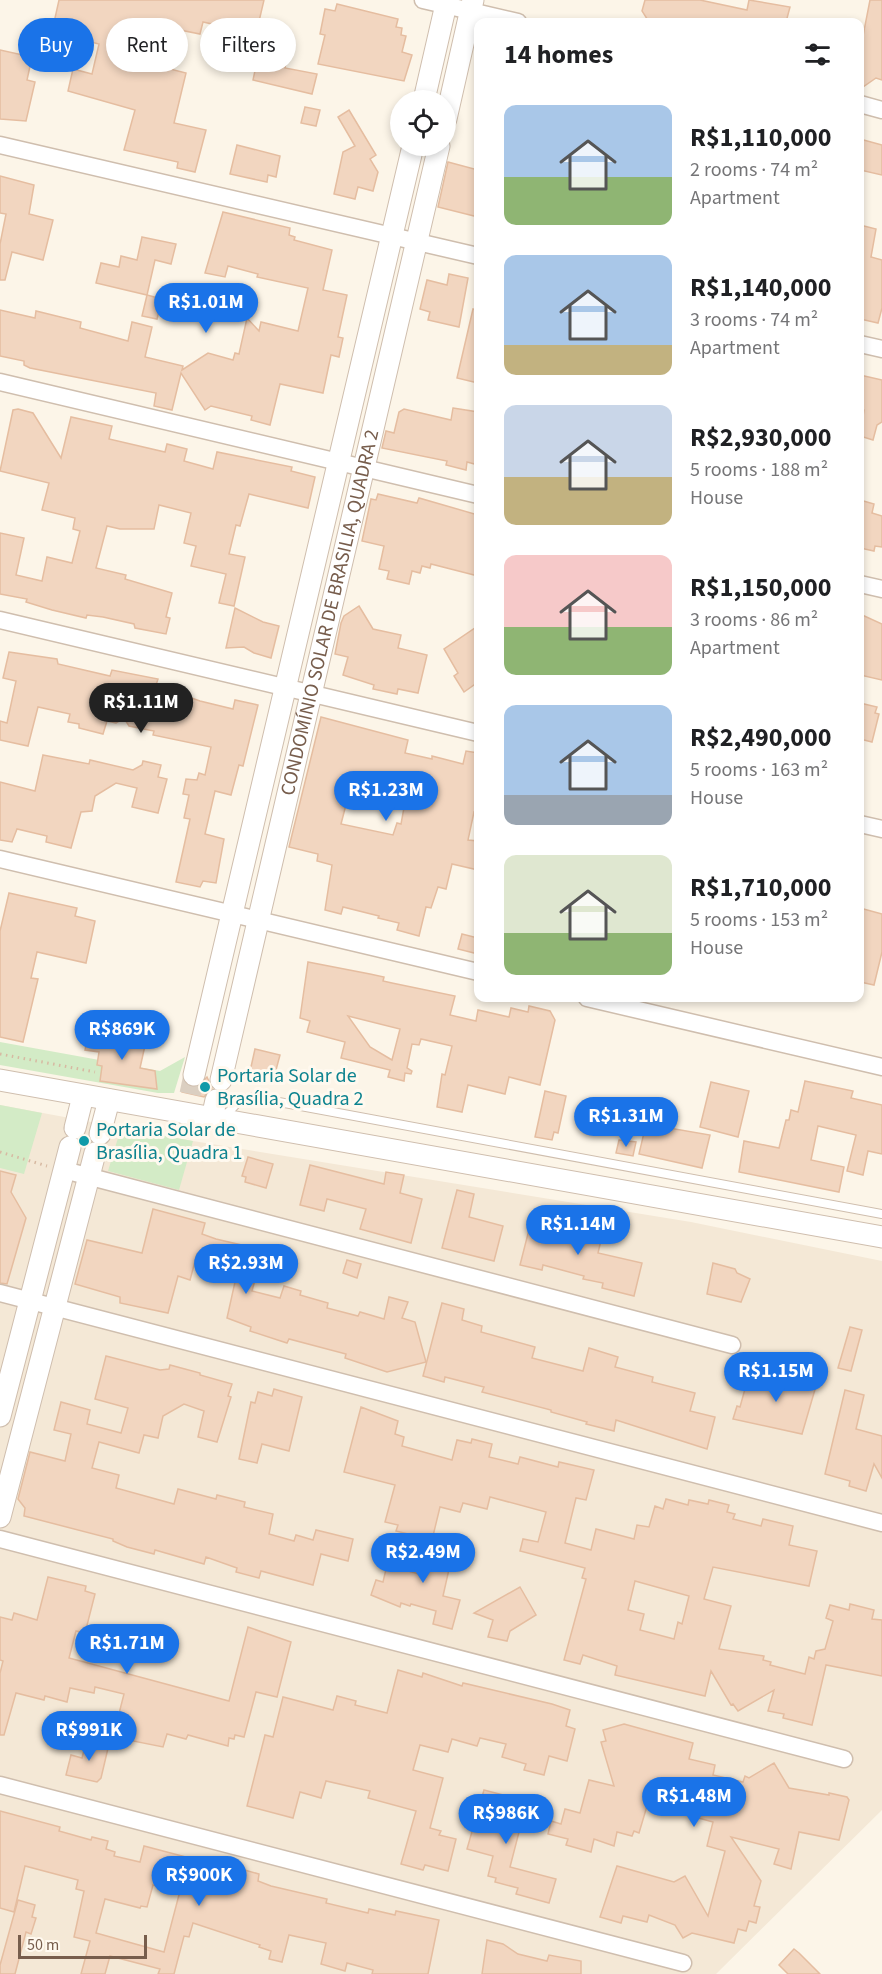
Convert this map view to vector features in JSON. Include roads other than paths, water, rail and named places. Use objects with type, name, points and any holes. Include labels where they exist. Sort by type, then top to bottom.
[{"type":"street","points":[[423,0],[472,6],[506,18]]},
{"type":"street","points":[[426,90],[447,3]]},
{"type":"street","points":[[453,90],[472,6]]},
{"type":"street","points":[[864,105],[882,110]]},
{"type":"street","points":[[0,145],[474,255]]},
{"type":"street","name":"CONDOMÍNIO SOLAR DE BRASILIA, QUADRA 2","points":[[192,1086],[411,156]]},
{"type":"street","name":"CONDOMÍNIO SOLAR DE BRASILIA, QUADRA 2","points":[[219,1097],[258,920],[437,156]]},
{"type":"street","points":[[864,345],[882,349]]},
{"type":"street","points":[[0,382],[474,494]]},
{"type":"street","points":[[864,585],[882,589]]},
{"type":"street","points":[[0,620],[474,732]]},
{"type":"street","points":[[864,825],[882,829]]},
{"type":"street","points":[[0,859],[474,971]]},
{"type":"street","points":[[604,1002],[882,1067]]},
{"type":"street","points":[[0,1080],[109,1100],[192,1086],[219,1097],[881,1236]]},
{"type":"street","points":[[192,1086],[219,1097]]},
{"type":"street","points":[[0,1416],[83,1096]]},
{"type":"street","points":[[0,1517],[109,1100]]},
{"type":"street","points":[[73,1134],[98,1140]]},
{"type":"street","points":[[64,1170],[732,1345]]},
{"type":"street","points":[[0,1293],[882,1523]]},
{"type":"street","points":[[0,1539],[844,1759]]},
{"type":"street","points":[[0,1785],[683,1963]]},
{"type":"lane","points":[[219,1097],[239,1101],[252,1097],[882,1214]]},
{"type":"tunnel","points":[[190,1094],[194,1075]]},
{"type":"place","name":"Portaria Solar de Brasília, Quadra 2","points":[[205,1087]]},
{"type":"place","name":"Portaria Solar de Brasília, Quadra 1","points":[[84,1141]]}]
